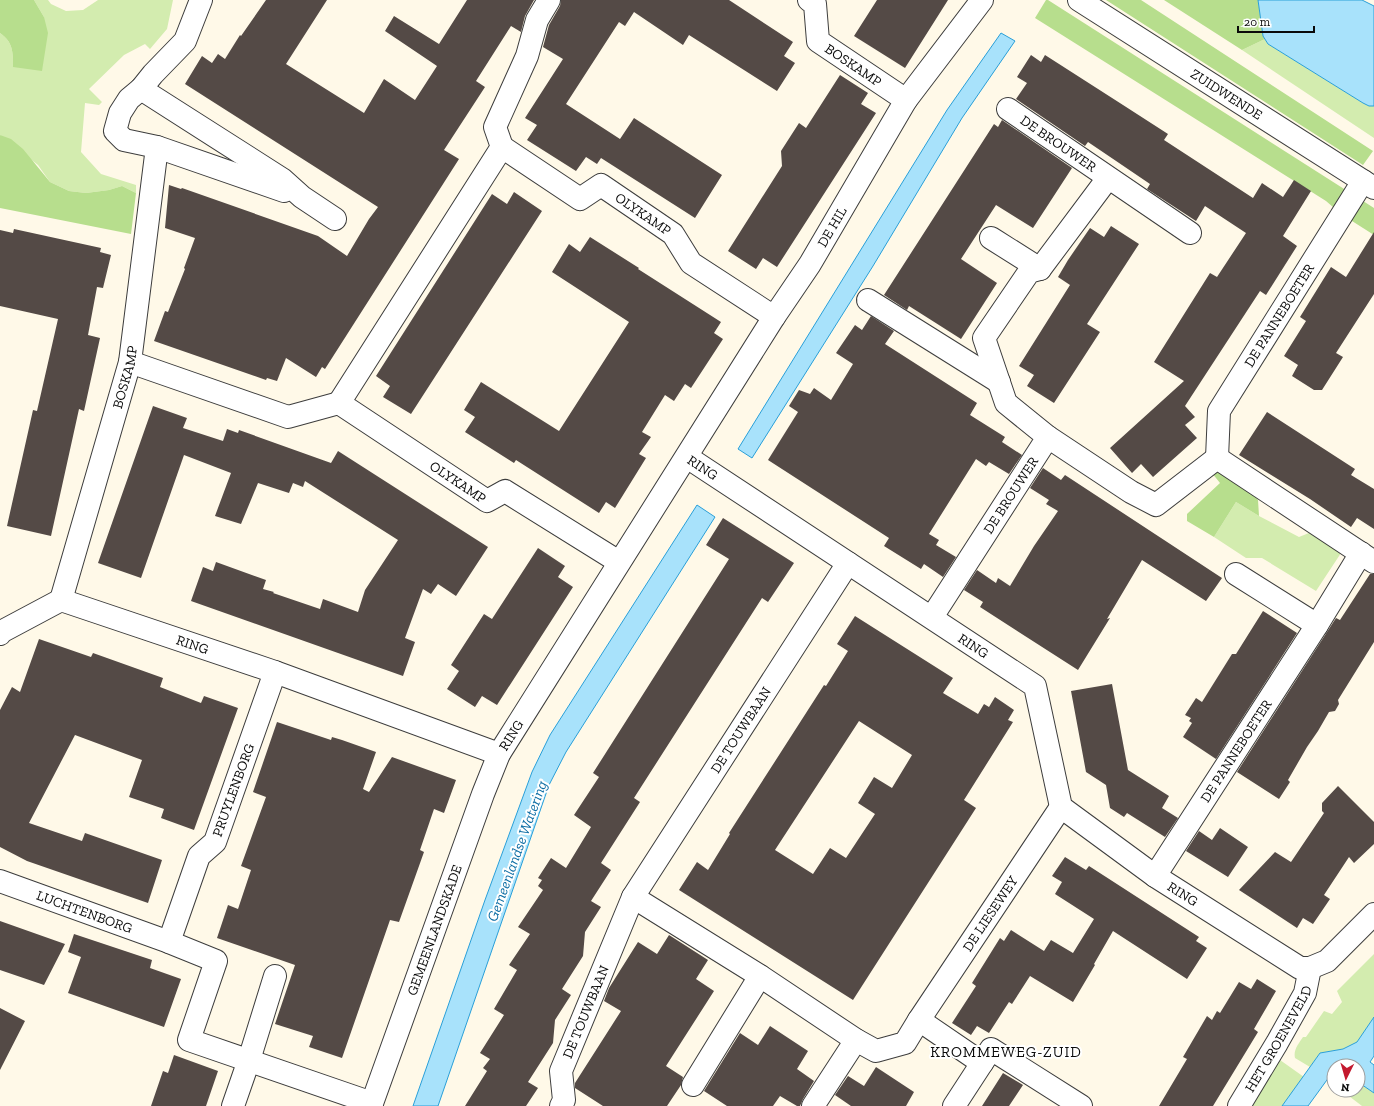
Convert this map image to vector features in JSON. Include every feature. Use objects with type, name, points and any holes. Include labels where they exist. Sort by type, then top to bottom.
[{"type":"street","points":[[201,0],[185,41],[129,99],[120,113],[115,131],[124,140],[157,147],[302,197]]},
{"type":"street","points":[[130,362],[288,417],[339,403],[502,147],[495,127],[527,56],[536,20],[549,0]]},
{"type":"street","name":"BOSKAMP","points":[[809,0],[815,4],[818,41],[906,100]]},
{"type":"street","name":"DE HIL","points":[[687,457],[774,317],[810,264],[906,100],[982,0]]},
{"type":"street","name":"ZUIDWENDE","points":[[1079,0],[1369,184]]},
{"type":"street","points":[[141,88],[282,179],[302,197],[335,219]]},
{"type":"street","name":"DE BROUWER","points":[[1008,108],[1190,233]]},
{"type":"street","name":"BOSKAMP","points":[[61,600],[130,362],[157,147]]},
{"type":"street","name":"OLYKAMP","points":[[502,147],[580,199],[601,185],[673,234],[691,263],[774,317]]},
{"type":"street","name":"DE BROUWER","points":[[932,617],[1048,437],[1006,404],[984,338],[1029,272],[1040,269],[1108,178]]},
{"type":"street","name":"DE PANNEBOETER","points":[[1155,876],[1318,625],[1368,558],[1217,458],[1219,411],[1342,212],[1369,184]]},
{"type":"street","points":[[991,238],[1040,269]]},
{"type":"street","points":[[868,300],[999,382]]},
{"type":"street","name":"OLYKAMP","points":[[339,403],[487,501],[505,490],[619,562]]},
{"type":"street","points":[[1048,437],[1131,492],[1156,505],[1217,458]]},
{"type":"street","name":"RING","points":[[61,600],[275,672],[499,754],[619,562],[687,457],[1035,686],[1061,807],[1155,876],[1300,968],[1310,968]]},
{"type":"street","name":"DE TOUWBAAN","points":[[561,1106],[564,1100],[560,1071],[633,897],[848,563]]},
{"type":"street","points":[[1236,574],[1318,625]]},
{"type":"street","points":[[0,634],[61,600]]},
{"type":"street","name":"PRUYLENBORG","points":[[169,942],[199,856],[214,842],[275,672]]},
{"type":"street","name":"GEMEENLANDSKADE","points":[[372,1105],[483,794],[499,754]]},
{"type":"street","name":"DE LIESEWEY","points":[[760,976],[856,1040],[876,1051],[905,1043],[1061,807]]},
{"type":"street","name":"LUCHTENBORG","points":[[0,881],[169,942]]},
{"type":"street","points":[[633,897],[760,976],[693,1086]]},
{"type":"street","points":[[1310,968],[1327,962],[1374,914]]},
{"type":"street","points":[[169,942],[216,961],[189,1040],[249,1060],[372,1105]]},
{"type":"street","name":"HET GROENEVELD","points":[[1238,1106],[1278,1043],[1304,993],[1310,968]]},
{"type":"street","points":[[233,1106],[275,976]]},
{"type":"street","points":[[919,1020],[982,1063]]},
{"type":"street","points":[[813,1106],[856,1040]]},
{"type":"street","points":[[954,1106],[991,1049],[1081,1106]]},
{"type":"green space","points":[[0,0],[34,0],[44,17],[48,33],[42,71],[13,67],[13,57],[10,44],[8,40],[0,33]]},
{"type":"green space","points":[[34,0],[48,0],[51,4],[66,11],[83,10],[98,0],[173,0],[167,29],[150,49],[145,44],[124,55],[89,89],[102,102],[99,105],[85,103],[81,152],[101,174],[136,185],[136,193],[122,186],[109,190],[86,193],[69,191],[50,182],[38,165],[0,135],[0,33],[8,40],[10,44],[13,57],[13,67],[44,17]]},
{"type":"green space","points":[[1046,0],[1374,208],[1374,235],[1341,214],[1326,201],[1035,18]]},
{"type":"green space","points":[[1106,0],[1141,0],[1373,151],[1363,165]]},
{"type":"green space","points":[[1164,0],[1258,0],[1263,36],[1265,39],[1242,50]]},
{"type":"green space","points":[[1265,39],[1268,44],[1363,103],[1369,106],[1374,106],[1374,138],[1242,50]]},
{"type":"green space","points":[[0,135],[11,139],[23,149],[50,182],[69,191],[86,193],[109,190],[122,186],[136,193],[131,234],[0,208]]},
{"type":"green space","points":[[1215,471],[1220,472],[1254,494],[1258,500],[1259,516],[1236,502],[1214,537],[1187,521],[1187,514],[1220,483],[1212,473]]},
{"type":"green space","points":[[1236,502],[1299,537],[1309,533],[1341,553],[1316,591],[1262,558],[1246,558],[1214,537]]},
{"type":"green space","points":[[1374,954],[1374,1017],[1357,1042],[1343,1049],[1320,1053],[1310,1067],[1295,1058],[1295,1052],[1298,1044],[1303,1037],[1306,1037],[1324,1011],[1332,1014],[1342,1002],[1337,991]]},
{"type":"green space","points":[[1280,1060],[1304,1077],[1282,1106],[1250,1106]]},
{"type":"green space","points":[[1366,1088],[1374,1093],[1374,1106],[1362,1106],[1352,1098],[1366,1098]]},
{"type":"water","points":[[1258,0],[1362,0],[1374,6],[1374,106],[1369,106],[1363,103],[1268,44],[1263,36]]},
{"type":"water","points":[[1001,33],[1015,41],[962,118],[873,266],[752,458],[738,449],[947,110]]},
{"type":"water","name":"Gemeenlandse Watering","points":[[697,505],[715,517],[566,752],[549,785],[438,1106],[413,1106],[485,900],[532,772],[550,735]]},
{"type":"water","points":[[1374,1017],[1374,1056],[1370,1062],[1374,1065],[1374,1093],[1366,1088],[1366,1058],[1326,1058],[1326,1081],[1308,1106],[1282,1106],[1320,1053],[1343,1049],[1357,1042]]},
{"type":"building","points":[[266,0],[327,0],[286,64],[364,113],[384,79],[415,100],[437,66],[385,31],[394,16],[439,44],[467,0],[534,0],[525,16],[521,32],[511,26],[476,81],[485,87],[444,150],[459,159],[325,369],[322,367],[316,377],[286,358],[277,381],[267,378],[266,380],[154,341],[165,311],[168,312],[185,269],[184,268],[195,238],[165,228],[169,185],[182,188],[318,236],[347,256],[378,207],[185,84],[202,56],[212,63],[218,54],[225,59],[240,35],[241,36]]},
{"type":"building","points":[[561,0],[729,0],[793,42],[784,56],[795,63],[777,91],[689,35],[683,45],[634,12],[625,26],[619,22],[566,104],[620,139],[634,118],[722,175],[695,218],[601,158],[597,164],[586,157],[576,171],[527,140],[537,125],[525,118],[563,59],[543,47],[549,25],[560,6]]},
{"type":"building","points":[[877,0],[948,0],[905,68],[854,36]]},
{"type":"building","points":[[1031,55],[1041,62],[1045,55],[1123,105],[1168,134],[1164,140],[1253,198],[1262,183],[1283,197],[1294,180],[1311,191],[1283,236],[1297,246],[1266,295],[1260,291],[1185,406],[1195,417],[1185,425],[1197,438],[1153,477],[1141,464],[1132,473],[1110,448],[1184,381],[1154,362],[1210,273],[1217,277],[1246,233],[1205,206],[1196,221],[1147,189],[1150,184],[1122,165],[1088,142],[1085,146],[1016,99],[1027,83],[1017,77]]},
{"type":"building","points":[[840,75],[868,93],[861,104],[876,113],[777,267],[763,258],[756,269],[728,251],[782,166],[781,151],[799,123],[806,128]]},
{"type":"building","points":[[1002,120],[1072,168],[1033,228],[996,205],[961,259],[997,283],[961,339],[909,306],[907,310],[884,295],[994,124],[998,127]]},
{"type":"building","points":[[514,192],[542,211],[411,414],[383,397],[390,386],[376,376],[492,194],[507,204]]},
{"type":"building","points":[[1111,226],[1139,244],[1087,324],[1100,332],[1054,403],[1027,386],[1034,375],[1019,366],[1070,285],[1058,277],[1068,260],[1090,228],[1104,237]]},
{"type":"building","points":[[14,229],[101,248],[100,252],[111,255],[103,288],[97,287],[88,335],[100,338],[84,411],[79,409],[51,536],[7,526],[33,410],[37,411],[58,319],[0,306],[0,230],[13,233]]},
{"type":"building","points":[[1374,232],[1374,294],[1336,353],[1343,357],[1322,390],[1314,390],[1292,376],[1298,365],[1284,356],[1306,321],[1300,317],[1331,267],[1346,277]]},
{"type":"building","points":[[590,237],[721,322],[714,333],[723,339],[691,388],[685,384],[674,401],[665,395],[642,432],[651,437],[639,454],[646,458],[615,508],[606,502],[599,513],[516,460],[514,463],[465,432],[475,417],[464,410],[481,382],[559,431],[629,322],[552,272],[569,244],[580,252]]},
{"type":"building","points":[[871,316],[894,331],[885,344],[977,403],[970,415],[1005,437],[1002,442],[1022,455],[1009,474],[989,462],[986,466],[976,459],[929,534],[939,540],[936,545],[956,557],[943,577],[924,564],[921,569],[884,546],[889,538],[768,460],[798,412],[789,406],[799,390],[810,394],[814,388],[831,400],[853,364],[836,353],[855,325],[862,330]]},
{"type":"building","points":[[153,406],[187,418],[183,428],[223,441],[227,429],[238,433],[239,430],[331,463],[338,451],[488,547],[456,596],[438,584],[431,594],[423,589],[405,638],[415,642],[403,676],[191,601],[203,567],[213,571],[216,562],[266,580],[263,589],[274,592],[273,593],[320,609],[323,599],[358,612],[365,590],[398,540],[305,481],[303,487],[293,483],[289,493],[258,483],[241,524],[215,516],[231,473],[184,455],[141,578],[98,563]]},
{"type":"building","points":[[1267,412],[1355,469],[1351,475],[1374,489],[1374,529],[1357,518],[1351,527],[1310,499],[1239,455]]},
{"type":"building","points":[[1043,468],[1061,480],[1065,475],[1222,578],[1206,601],[1142,560],[1107,619],[1110,618],[1078,670],[980,607],[983,602],[964,590],[977,570],[996,583],[998,578],[1010,586],[1034,546],[1058,511],[1046,504],[1049,500],[1030,488]]},
{"type":"building","points":[[723,518],[794,563],[768,602],[762,598],[634,798],[640,802],[601,863],[611,870],[591,901],[601,907],[585,932],[583,956],[562,989],[571,995],[555,1020],[553,1043],[528,1082],[538,1088],[526,1106],[465,1106],[487,1071],[483,1068],[490,1059],[480,1053],[504,1015],[494,1009],[517,970],[509,965],[530,934],[518,927],[543,890],[538,886],[542,880],[538,878],[551,858],[566,868],[591,827],[574,815],[599,777],[593,773],[729,559],[706,545]]},
{"type":"building","points":[[538,548],[565,566],[558,577],[573,587],[497,705],[482,696],[475,707],[447,689],[459,671],[451,665],[484,614],[492,619]]},
{"type":"building","points":[[1370,574],[1374,574],[1374,642],[1338,700],[1339,704],[1335,711],[1329,712],[1307,747],[1288,780],[1290,782],[1279,799],[1237,772],[1336,618],[1340,620]]},
{"type":"building","points":[[1263,611],[1297,633],[1216,759],[1183,737],[1192,723],[1189,721],[1191,718],[1185,715],[1196,698],[1202,702],[1232,654],[1236,654]]},
{"type":"building","points":[[855,616],[953,678],[943,693],[978,714],[984,704],[989,707],[995,697],[1014,710],[1008,720],[1013,722],[964,800],[976,808],[853,1000],[679,890],[697,862],[708,870],[730,834],[729,833],[824,685],[826,686],[848,651],[837,644]],"holes":[[[859,721],[912,755],[892,788],[874,777],[858,803],[875,814],[846,858],[830,848],[813,874],[775,850]]]},
{"type":"building","points":[[39,639],[91,657],[93,653],[163,678],[160,687],[201,703],[204,696],[238,708],[194,830],[161,818],[164,809],[129,797],[142,760],[75,735],[29,823],[82,841],[85,833],[162,860],[148,903],[27,861],[0,847],[0,710],[12,687],[20,692]]},
{"type":"building","points":[[1112,684],[1128,770],[1169,796],[1162,808],[1178,818],[1165,837],[1127,813],[1124,817],[1110,808],[1106,785],[1086,772],[1071,691]]},
{"type":"building","points":[[277,722],[331,740],[332,737],[342,740],[376,752],[363,789],[369,792],[392,757],[456,780],[444,813],[434,809],[420,850],[424,852],[399,922],[390,920],[342,1058],[309,1047],[313,1036],[275,1024],[295,965],[217,938],[228,905],[238,909],[251,870],[241,866],[266,797],[253,792]]},
{"type":"building","points":[[1338,786],[1374,822],[1374,844],[1354,863],[1349,857],[1324,895],[1330,899],[1313,924],[1303,918],[1297,928],[1239,890],[1275,852],[1291,862],[1324,813],[1322,811],[1322,803]]},
{"type":"building","points":[[1220,828],[1248,847],[1228,877],[1186,851],[1199,831],[1212,840]]},
{"type":"building","points":[[1065,857],[1086,870],[1089,866],[1199,937],[1196,941],[1207,948],[1187,979],[1113,931],[1073,1002],[1030,976],[1012,1004],[1009,1002],[989,1033],[977,1026],[971,1035],[952,1023],[976,986],[972,983],[1000,938],[1004,941],[1011,930],[1044,951],[1051,940],[1073,953],[1094,919],[1055,894],[1062,882],[1052,876]]},
{"type":"building","points":[[0,921],[65,944],[44,985],[0,970]]},
{"type":"building","points":[[74,934],[152,960],[150,968],[181,979],[164,1027],[68,993],[81,957],[68,952]]},
{"type":"building","points":[[669,935],[708,960],[696,979],[714,991],[666,1066],[683,1077],[681,1085],[667,1106],[603,1106],[575,1088],[575,1083],[621,1011],[604,1001],[609,988],[638,942],[657,954]]},
{"type":"building","points":[[1257,979],[1276,991],[1254,1029],[1258,1032],[1213,1106],[1159,1106],[1187,1059],[1183,1057],[1207,1016],[1212,1020],[1217,1011],[1220,1013],[1239,982],[1251,989]]},
{"type":"building","points":[[0,1008],[25,1021],[0,1070]]},
{"type":"building","points":[[770,1026],[808,1051],[797,1069],[814,1081],[800,1106],[797,1106],[780,1096],[773,1106],[727,1106],[704,1091],[740,1033],[758,1045]]},
{"type":"building","points":[[174,1055],[218,1071],[206,1106],[151,1106],[163,1071],[168,1073]]},
{"type":"building","points":[[876,1067],[914,1092],[906,1106],[851,1106],[835,1095],[848,1076],[864,1086]]},
{"type":"building","points":[[1003,1073],[1023,1085],[1009,1106],[982,1106]]},
{"type":"district","name":"KROMMEWEG-ZUID","points":[[1006,1052]]}]
